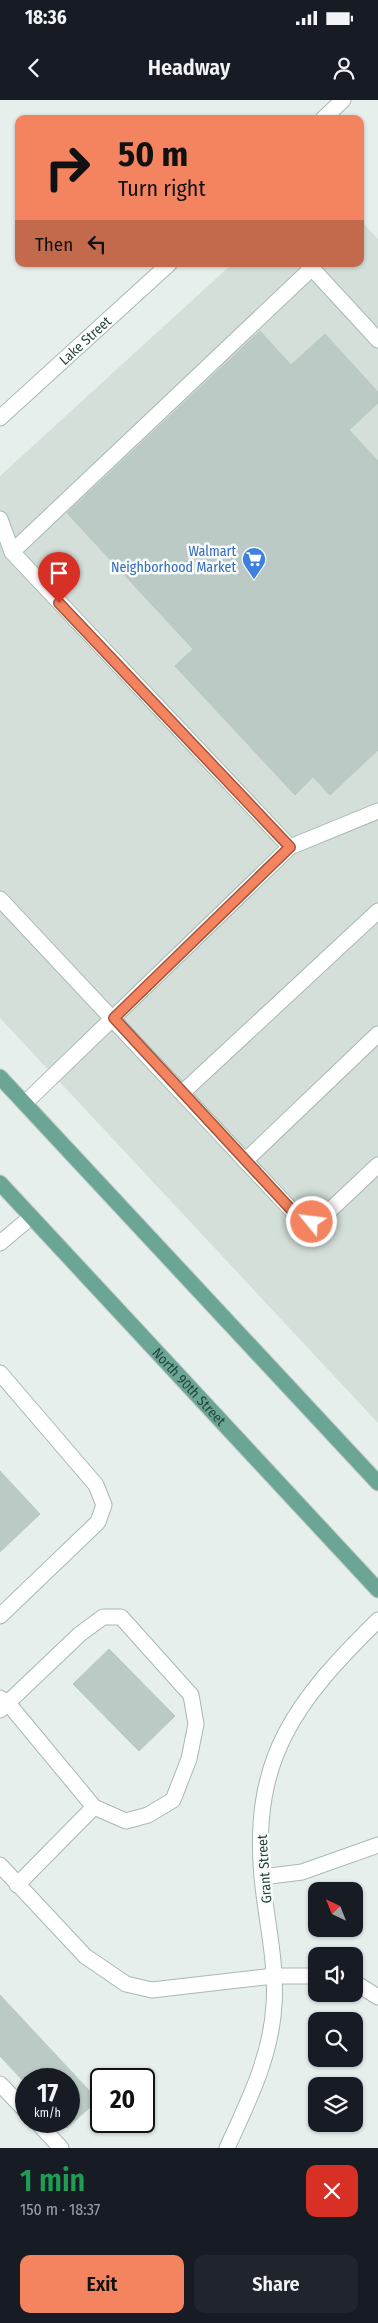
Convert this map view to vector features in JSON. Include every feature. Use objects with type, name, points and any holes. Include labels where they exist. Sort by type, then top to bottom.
[{"type":"main road","points":[[0,1077],[378,1483]]},
{"type":"main road","name":"North 90th Street","points":[[0,1183],[378,1590]]},
{"type":"street","points":[[327,115],[343,100]]},
{"type":"street","name":"Lake Street","points":[[0,418],[166,267]]},
{"type":"street","points":[[12,552],[309,267]]},
{"type":"street","points":[[311,267],[378,340]]},
{"type":"street","points":[[2,529],[12,552],[290,847]]},
{"type":"street","points":[[25,1103],[290,847],[378,811]]},
{"type":"street","points":[[0,899],[114,1018],[298,1217],[312,1222],[326,1214],[378,1165]]},
{"type":"street","points":[[182,1093],[378,911]]},
{"type":"street","points":[[245,1161],[378,1034]]},
{"type":"street","points":[[0,1243],[31,1217]]},
{"type":"street","points":[[0,1373],[96,1485],[104,1505],[98,1522],[0,1616]]},
{"type":"street","points":[[103,1617],[122,1617],[191,1695],[196,1724],[189,1760],[173,1800],[148,1815],[126,1821],[94,1807],[2,1703],[80,1634],[103,1617]]},
{"type":"street","name":"Grant Street","points":[[227,2148],[253,2093],[267,2050],[274,2005],[274,1976],[262,1876],[261,1823],[269,1776],[285,1733],[308,1694],[378,1620]]},
{"type":"street","points":[[17,1885],[94,1807]]},
{"type":"street","points":[[262,1876],[302,1872],[378,1845]]},
{"type":"street","points":[[0,1865],[85,1956],[126,1984],[152,1990],[274,1976],[308,1976]]},
{"type":"street","points":[[363,1988],[378,1997]]},
{"type":"street","points":[[0,2084],[15,2100]]},
{"type":"street","points":[[47,2133],[61,2148]]},
{"type":"shaded area","points":[[364,224],[378,239],[378,1423],[0,1018],[0,476],[229,267],[364,267]]},
{"type":"building","name":"Walmart Neighborhood Market","points":[[260,331],[291,365],[325,334],[378,392],[378,403],[349,430],[378,461],[378,750],[330,795],[313,777],[295,795],[175,666],[193,649],[67,513]]},
{"type":"building","points":[[0,1471],[40,1514],[0,1552]]},
{"type":"building","points":[[109,1649],[175,1716],[139,1751],[73,1684]]},
{"type":"building","points":[[0,1995],[68,2068],[15,2068],[15,2072],[0,2056]]},
{"type":"building","points":[[80,2081],[90,2091],[90,2107],[80,2116]]},
{"type":"place","name":"Walmart Neighborhood Market","points":[[254,580]]},
{"type":"route","points":[[59,603],[290,847],[114,1018],[298,1217],[312,1222]]}]
